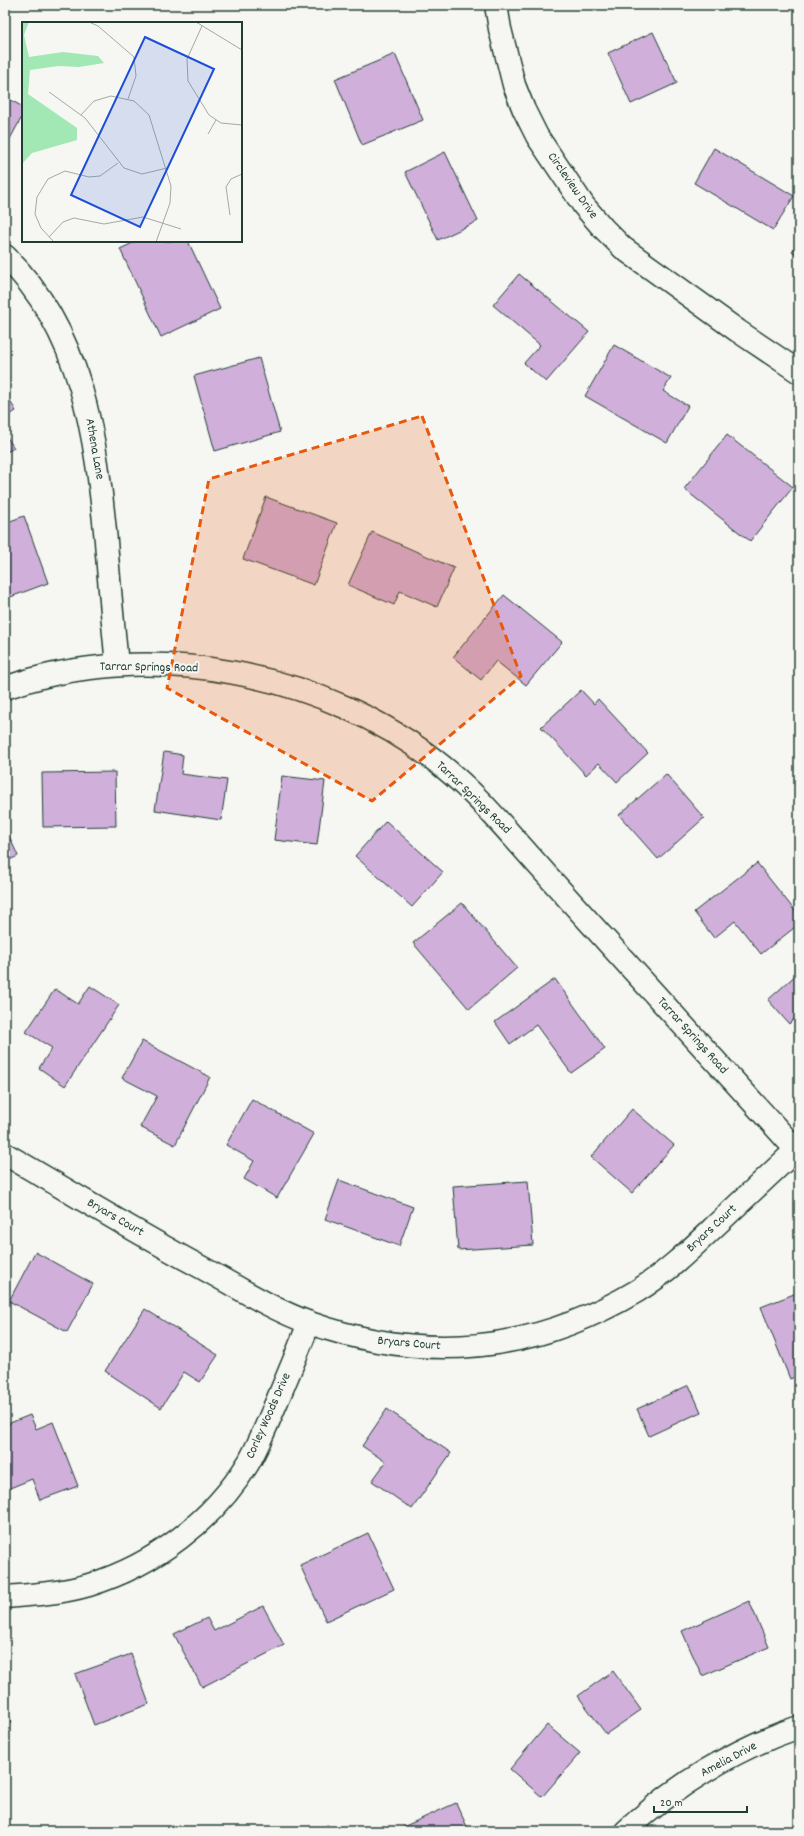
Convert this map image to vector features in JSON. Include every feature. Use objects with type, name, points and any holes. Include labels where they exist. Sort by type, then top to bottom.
[{"type":"street","name":"Circleview Drive","points":[[496,5],[500,29],[514,85],[524,110],[537,136],[584,206],[623,248],[738,331],[799,372]]},
{"type":"street","name":"Athena Lane","points":[[5,256],[28,282],[58,329],[72,360],[89,414],[99,470],[117,665]]},
{"type":"street","name":"Tarrar Springs Road","points":[[5,688],[24,681],[86,668],[117,665],[182,666],[245,675],[306,691],[362,714],[390,730],[442,766],[488,810],[681,1025],[797,1151]]},
{"type":"street","name":"Bryars Court","points":[[5,1154],[139,1233],[282,1311],[310,1323],[354,1337],[383,1343],[442,1348],[472,1347],[530,1337],[586,1318],[638,1290],[685,1254],[797,1151]]},
{"type":"street","name":"Corley Woods Drive","points":[[5,1597],[60,1592],[95,1583],[143,1563],[192,1529],[232,1486],[249,1462],[310,1323]]},
{"type":"street","name":"Amelia Drive","points":[[626,1831],[680,1788],[731,1757],[799,1727]]},
{"type":"highlighted area","points":[[422,416],[521,676],[372,801],[167,688],[209,479]]},
{"type":"building","points":[[653,32],[677,83],[631,104],[608,53]]},
{"type":"building","points":[[395,54],[423,120],[362,145],[335,79]]},
{"type":"building","points":[[5,97],[22,106],[22,117],[5,148]]},
{"type":"building","points":[[714,148],[794,196],[773,230],[694,183]]},
{"type":"building","points":[[445,152],[478,221],[438,240],[405,172]]},
{"type":"building","points":[[135,242],[188,242],[220,309],[161,337],[120,249]]},
{"type":"building","points":[[799,243],[799,257],[792,251]]},
{"type":"building","points":[[519,274],[589,332],[546,382],[524,363],[540,345],[493,305]]},
{"type":"building","points":[[614,345],[671,378],[663,391],[688,406],[667,443],[585,396]]},
{"type":"building","points":[[259,358],[280,432],[215,451],[194,376]]},
{"type":"building","points":[[5,393],[16,411],[5,417]]},
{"type":"building","points":[[5,434],[14,448],[5,453]]},
{"type":"building","points":[[727,435],[793,487],[750,541],[684,489]]},
{"type":"building","points":[[266,497],[337,523],[314,585],[243,559]]},
{"type":"building","points":[[24,516],[48,583],[5,599],[5,523]]},
{"type":"building","points":[[372,532],[454,568],[437,607],[400,591],[394,605],[348,585]]},
{"type":"building","points":[[504,595],[562,642],[526,685],[496,661],[481,680],[453,657]]},
{"type":"building","points":[[581,690],[594,704],[598,699],[648,753],[617,782],[599,763],[586,775],[541,727]]},
{"type":"building","points":[[164,752],[183,755],[181,774],[227,780],[221,820],[155,810]]},
{"type":"building","points":[[115,772],[116,826],[43,827],[42,773]]},
{"type":"building","points":[[666,774],[704,818],[658,859],[619,815]]},
{"type":"building","points":[[282,776],[325,781],[317,845],[274,840]]},
{"type":"building","points":[[386,821],[443,872],[412,907],[355,856]]},
{"type":"building","points":[[5,827],[18,856],[5,862]]},
{"type":"building","points":[[757,863],[799,916],[799,924],[761,954],[735,921],[714,938],[694,912]]},
{"type":"building","points":[[462,903],[517,968],[469,1009],[413,943]]},
{"type":"building","points":[[799,972],[799,1014],[789,1024],[768,1000]]},
{"type":"building","points":[[555,979],[605,1049],[571,1073],[536,1025],[510,1044],[495,1022]]},
{"type":"building","points":[[90,986],[119,1005],[65,1086],[39,1068],[52,1048],[26,1032],[55,989],[78,1004]]},
{"type":"building","points":[[142,1041],[210,1077],[175,1145],[140,1127],[157,1096],[122,1078]]},
{"type":"building","points":[[252,1099],[314,1134],[277,1198],[244,1179],[254,1161],[226,1145]]},
{"type":"building","points":[[632,1109],[674,1145],[632,1193],[591,1157]]},
{"type":"building","points":[[339,1180],[413,1207],[399,1246],[325,1219]]},
{"type":"building","points":[[528,1181],[533,1245],[458,1250],[453,1186]]},
{"type":"building","points":[[35,1252],[93,1284],[67,1332],[9,1301]]},
{"type":"building","points":[[799,1292],[799,1375],[790,1379],[761,1307]]},
{"type":"building","points":[[145,1309],[218,1355],[200,1382],[184,1372],[161,1408],[105,1371]]},
{"type":"building","points":[[689,1385],[701,1412],[649,1436],[637,1409]]},
{"type":"building","points":[[387,1409],[451,1453],[412,1509],[372,1481],[386,1462],[362,1446]]},
{"type":"building","points":[[30,1415],[36,1429],[53,1422],[78,1486],[40,1500],[32,1479],[5,1490],[5,1425]]},
{"type":"building","points":[[368,1533],[394,1589],[326,1621],[300,1565]]},
{"type":"building","points":[[749,1601],[769,1647],[702,1676],[682,1631]]},
{"type":"building","points":[[263,1606],[284,1645],[202,1687],[174,1634],[207,1618],[214,1631]]},
{"type":"building","points":[[131,1654],[149,1704],[94,1725],[75,1674]]},
{"type":"building","points":[[613,1671],[641,1710],[606,1734],[578,1696]]},
{"type":"building","points":[[5,1691],[11,1723],[5,1724]]},
{"type":"building","points":[[547,1725],[580,1753],[542,1797],[510,1769]]},
{"type":"building","points":[[456,1803],[469,1831],[405,1831],[403,1827]]},
{"type":"building","points":[[328,1825],[330,1831],[314,1831]]}]
